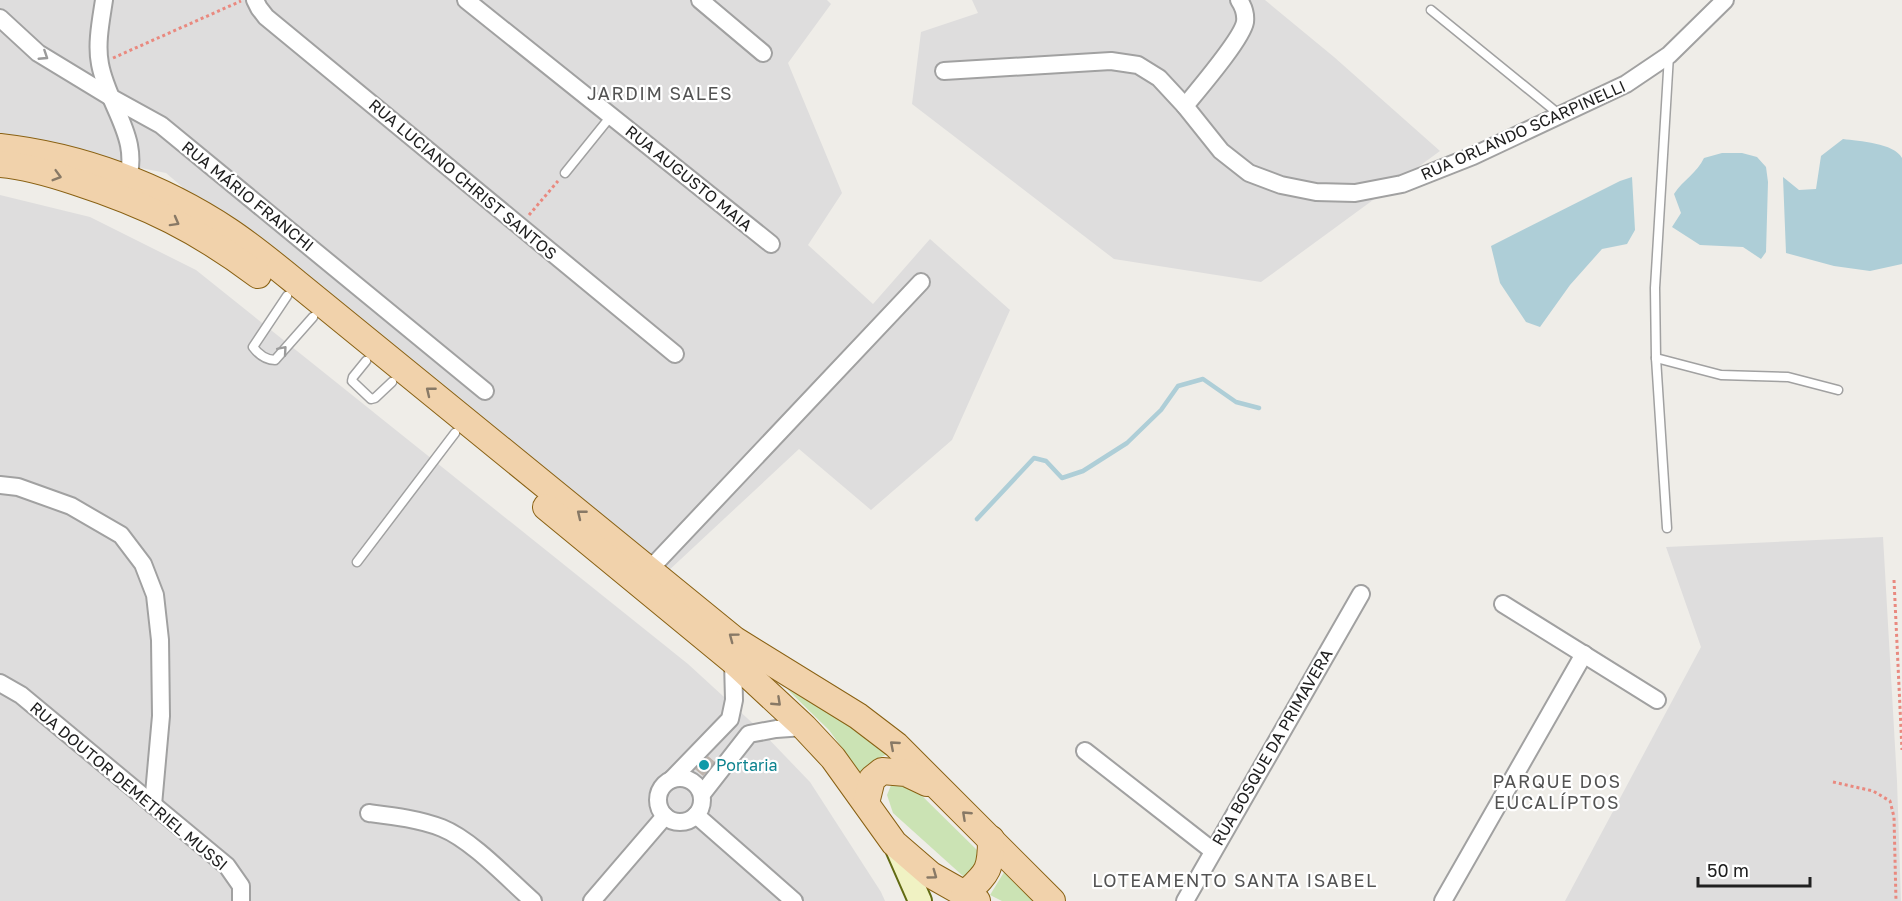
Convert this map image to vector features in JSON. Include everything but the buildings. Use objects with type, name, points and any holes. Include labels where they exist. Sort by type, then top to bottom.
[{"type":"main road","points":[[0,147],[30,151],[125,188],[157,212],[220,247],[287,296],[733,662],[804,727],[832,758],[894,843],[931,875],[967,899],[986,874],[991,861],[991,839]]},
{"type":"main road","points":[[0,164],[164,194],[229,231],[298,284],[735,640],[858,716],[896,745],[1052,901]]},
{"type":"main road","points":[[866,803],[872,779],[882,771],[906,773],[936,786]]},
{"type":"street","points":[[104,0],[99,28],[100,64],[125,126],[131,167],[125,188]]},
{"type":"street","name":"RUA LUCIANO CHRIST SANTOS","points":[[255,0],[266,17],[675,354]]},
{"type":"street","name":"RUA AUGUSTO MAIA","points":[[466,0],[771,244]]},
{"type":"street","points":[[700,0],[763,53]]},
{"type":"street","points":[[1185,106],[1236,39],[1245,22],[1244,7],[1239,0]]},
{"type":"street","name":"RUA ORLANDO SCARPINELLI","points":[[944,70],[1111,61],[1138,65],[1159,78],[1221,151],[1249,173],[1281,185],[1316,192],[1355,193],[1402,184],[1473,156],[1626,84],[1669,55],[1725,0]]},
{"type":"street","name":"RUA MÁRIO FRANCHI","points":[[0,18],[38,53],[161,125],[485,391]]},
{"type":"street","points":[[650,569],[921,282]]},
{"type":"street","points":[[0,485],[18,488],[71,506],[121,535],[143,564],[155,595],[160,640],[161,716],[153,805]]},
{"type":"street","name":"RUA BOSQUE DA PRIMAVERA","points":[[1185,901],[1361,594]]},
{"type":"street","points":[[1503,604],[1657,700]]},
{"type":"street","points":[[1443,901],[1584,654]]},
{"type":"street","points":[[733,662],[734,700],[730,719],[661,788],[658,795],[660,810],[665,816],[680,822],[696,815],[701,808],[702,794],[749,734],[804,727]]},
{"type":"street","name":"RUA DOUTOR DEMETRIEL MUSSI","points":[[0,683],[21,695],[227,866],[242,886],[241,901]]},
{"type":"street","points":[[730,719],[749,734]]},
{"type":"street","points":[[1085,751],[1213,851]]},
{"type":"street","points":[[672,779],[680,777],[694,782],[702,794]]},
{"type":"street","points":[[369,813],[443,828],[470,846],[533,901]]},
{"type":"street","points":[[696,815],[794,901]]},
{"type":"street","points":[[592,901],[665,816]]},
{"type":"street","points":[[894,843],[920,901]]},
{"type":"lane","points":[[1431,10],[1560,115]]},
{"type":"lane","points":[[1667,528],[1656,358],[1655,288],[1669,55]]},
{"type":"lane","points":[[565,173],[611,116]]},
{"type":"lane","points":[[287,296],[253,347],[258,353],[269,360],[275,360],[313,317]]},
{"type":"lane","points":[[1656,358],[1721,375],[1788,377],[1838,390]]},
{"type":"lane","points":[[357,562],[455,433]]},
{"type":"path","points":[[100,64],[243,0]]},
{"type":"path","points":[[519,226],[565,173]]},
{"type":"path","points":[[1894,580],[1902,750]]},
{"type":"path","points":[[1833,782],[1873,791],[1890,801],[1894,817],[1896,901]]},
{"type":"shaded area","points":[[0,0],[827,0],[831,4],[788,63],[842,193],[808,245],[873,304],[930,239],[1010,310],[952,440],[871,510],[799,449],[666,573],[355,334],[166,173],[0,140]]},
{"type":"shaded area","points":[[972,0],[1265,0],[1334,57],[1440,151],[1261,282],[1114,259],[912,104],[921,32],[978,13]]},
{"type":"shaded area","points":[[0,195],[90,217],[196,270],[688,664],[759,729],[810,782],[885,901],[0,901]]},
{"type":"shaded area","points":[[1883,537],[1897,781],[1901,901],[1565,901],[1701,647],[1666,547]]},
{"type":"green space","points":[[787,689],[838,718],[890,753],[874,760],[861,774],[829,730]]},
{"type":"green space","points":[[892,783],[913,787],[981,854],[975,870],[963,876],[893,813],[887,795]]},
{"type":"green space","points":[[1006,869],[1036,901],[1002,901],[990,895]]},
{"type":"water","points":[[1843,139],[1884,146],[1898,153],[1902,158],[1902,264],[1870,271],[1834,266],[1786,253],[1783,177],[1799,190],[1816,189],[1821,156]]},
{"type":"water","points":[[1722,153],[1742,153],[1757,157],[1766,167],[1768,182],[1766,252],[1761,259],[1743,247],[1700,245],[1672,227],[1681,213],[1674,194],[1704,158]]},
{"type":"water","points":[[1632,177],[1635,230],[1627,244],[1602,249],[1570,285],[1540,327],[1526,322],[1500,283],[1491,246]]},
{"type":"waterway","points":[[977,519],[1034,458],[1046,461],[1062,478],[1083,471],[1127,443],[1161,410],[1178,386],[1203,379],[1236,402],[1259,408]]},
{"type":"place","name":"Portaria","points":[[704,765]]},
{"type":"district","name":"JARDIM SALES","points":[[660,94]]},
{"type":"district","name":"PARQUE DOS EUCALÍPTOS","points":[[1557,792]]},
{"type":"district","name":"LOTEAMENTO SANTA ISABEL","points":[[1235,881]]}]
